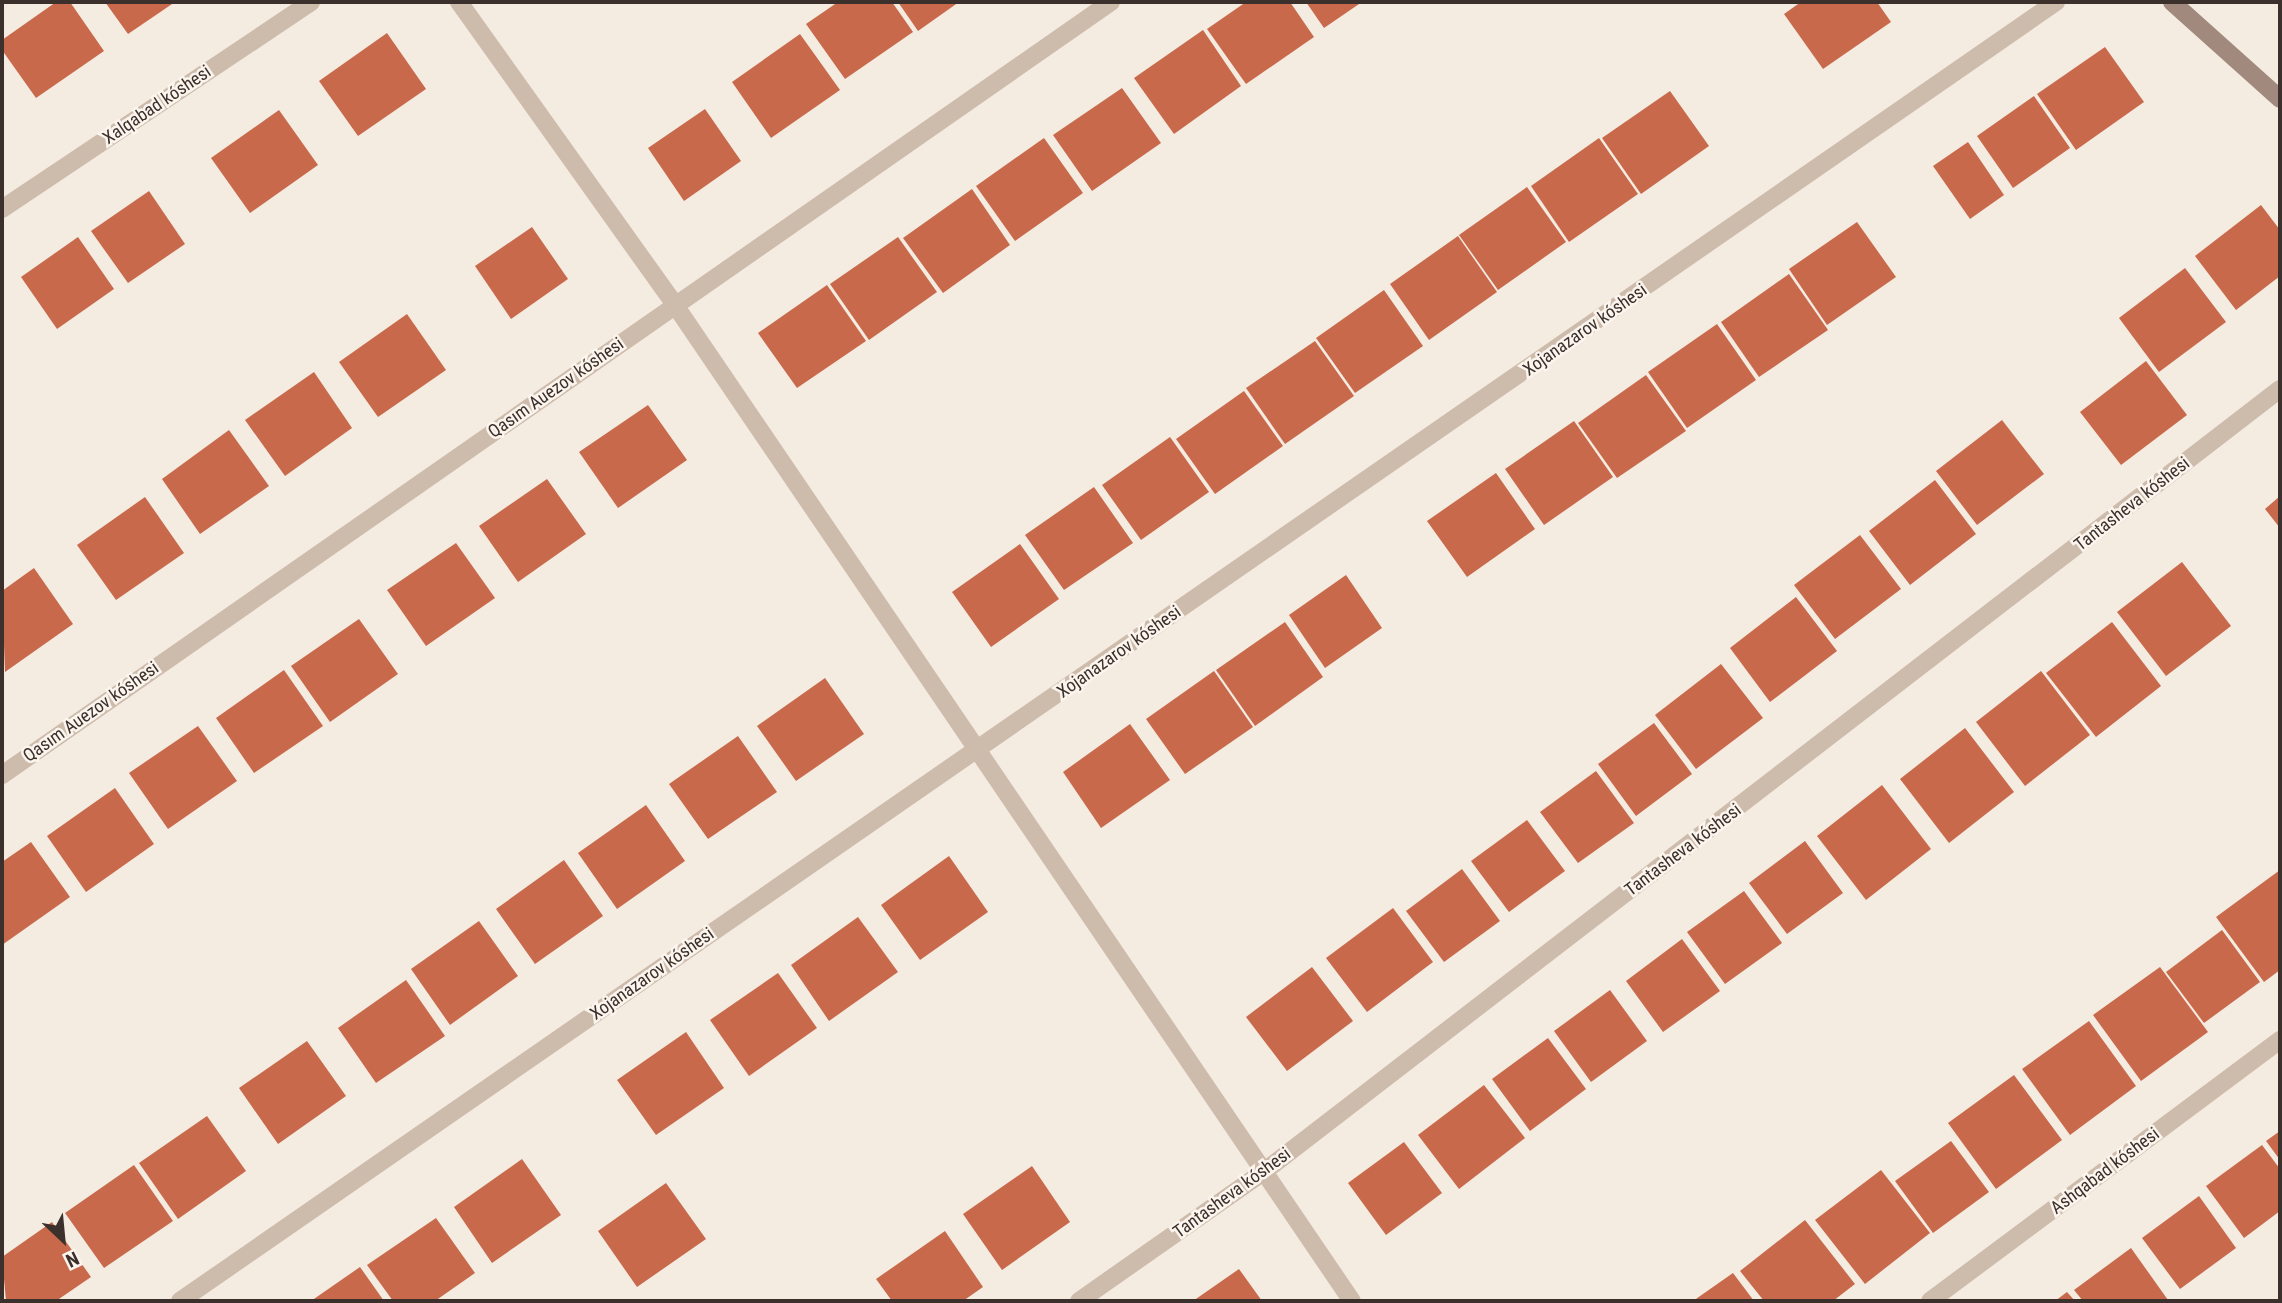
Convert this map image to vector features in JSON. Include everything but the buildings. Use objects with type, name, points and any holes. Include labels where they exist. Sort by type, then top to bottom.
[{"type":"street","name":"Xalqabad kóshesi","points":[[2,209],[311,2]]},
{"type":"street","points":[[459,2],[675,305],[973,752],[1352,1301]]},
{"type":"street","name":"Qasım Auezov kóshesi","points":[[2,775],[1111,2]]},
{"type":"street","name":"Xojanazarov kóshesi","points":[[180,1301],[2056,2]]},
{"type":"street","points":[[2172,2],[2280,99]]},
{"type":"street","name":"Tantasheva kóshesi","points":[[1079,1301],[1262,1173],[2280,388]]},
{"type":"street","name":"Ashqabad kóshesi","points":[[1930,1301],[2280,1040]]}]
